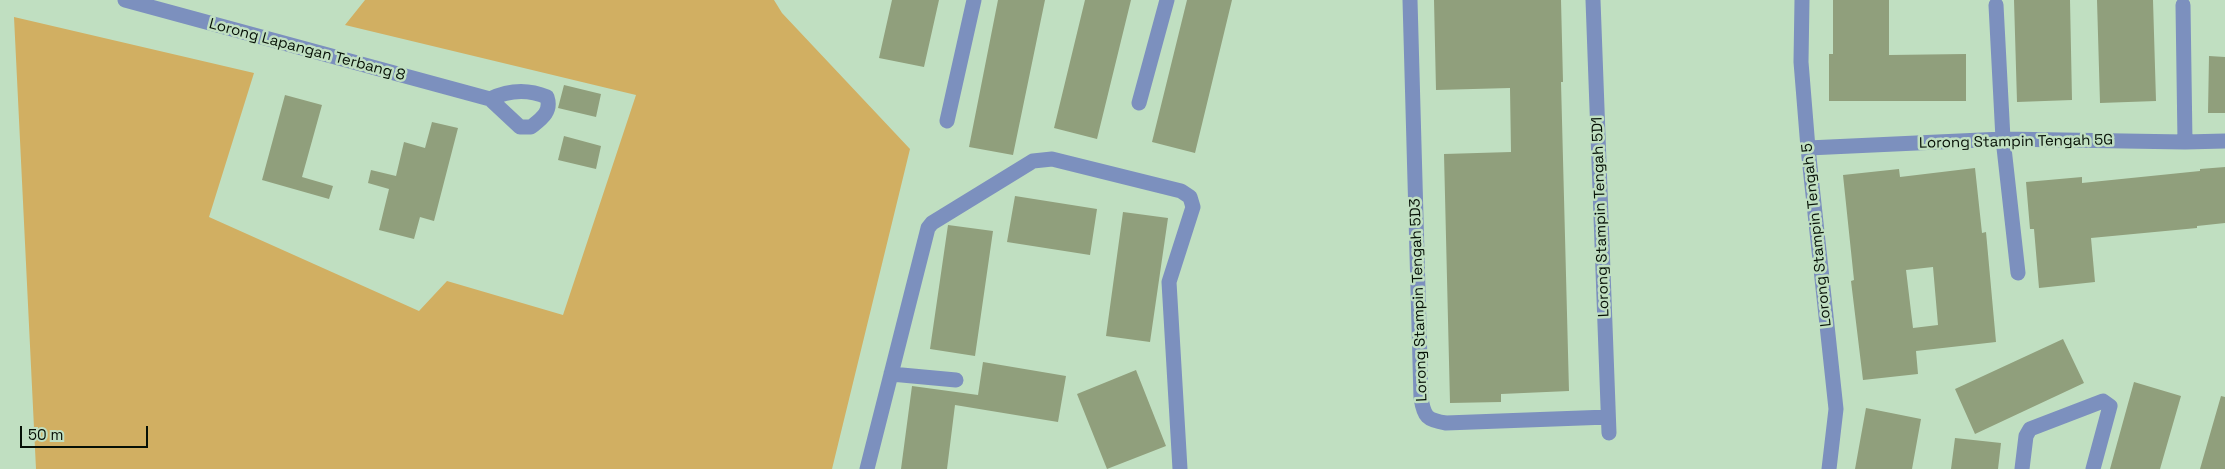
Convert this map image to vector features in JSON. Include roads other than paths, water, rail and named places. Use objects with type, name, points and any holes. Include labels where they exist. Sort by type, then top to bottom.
[{"type":"street","name":"Lorong Lapangan Terbang 8","points":[[125,0],[490,99]]},
{"type":"street","points":[[947,121],[974,0]]},
{"type":"street","points":[[1140,104],[1166,0]]},
{"type":"street","name":"Lorong Stampin Tengah 5D3","points":[[1410,0],[1421,398],[1424,412],[1429,418],[1446,422],[1608,416]]},
{"type":"street","name":"Lorong Stampin Tengah 5D1","points":[[1593,0],[1609,434]]},
{"type":"street","name":"Lorong Stampin Tengah 5","points":[[1802,0],[1801,62],[1808,148],[1836,409],[1829,469]]},
{"type":"street","points":[[1996,4],[2003,140],[2018,274]]},
{"type":"street","points":[[2183,5],[2185,142]]},
{"type":"street","name":"Lorong Stampin Tengah 5G","points":[[1808,148],[2003,140],[2185,142],[2225,140]]},
{"type":"street","points":[[867,469],[926,231],[932,223],[1033,161],[1043,159],[1052,159],[1181,191],[1190,197],[1193,207],[1169,282],[1180,469]]},
{"type":"street","points":[[891,374],[956,380]]},
{"type":"street","points":[[2022,469],[2026,436],[2030,429],[2104,401],[2110,406],[2093,469]]}]
